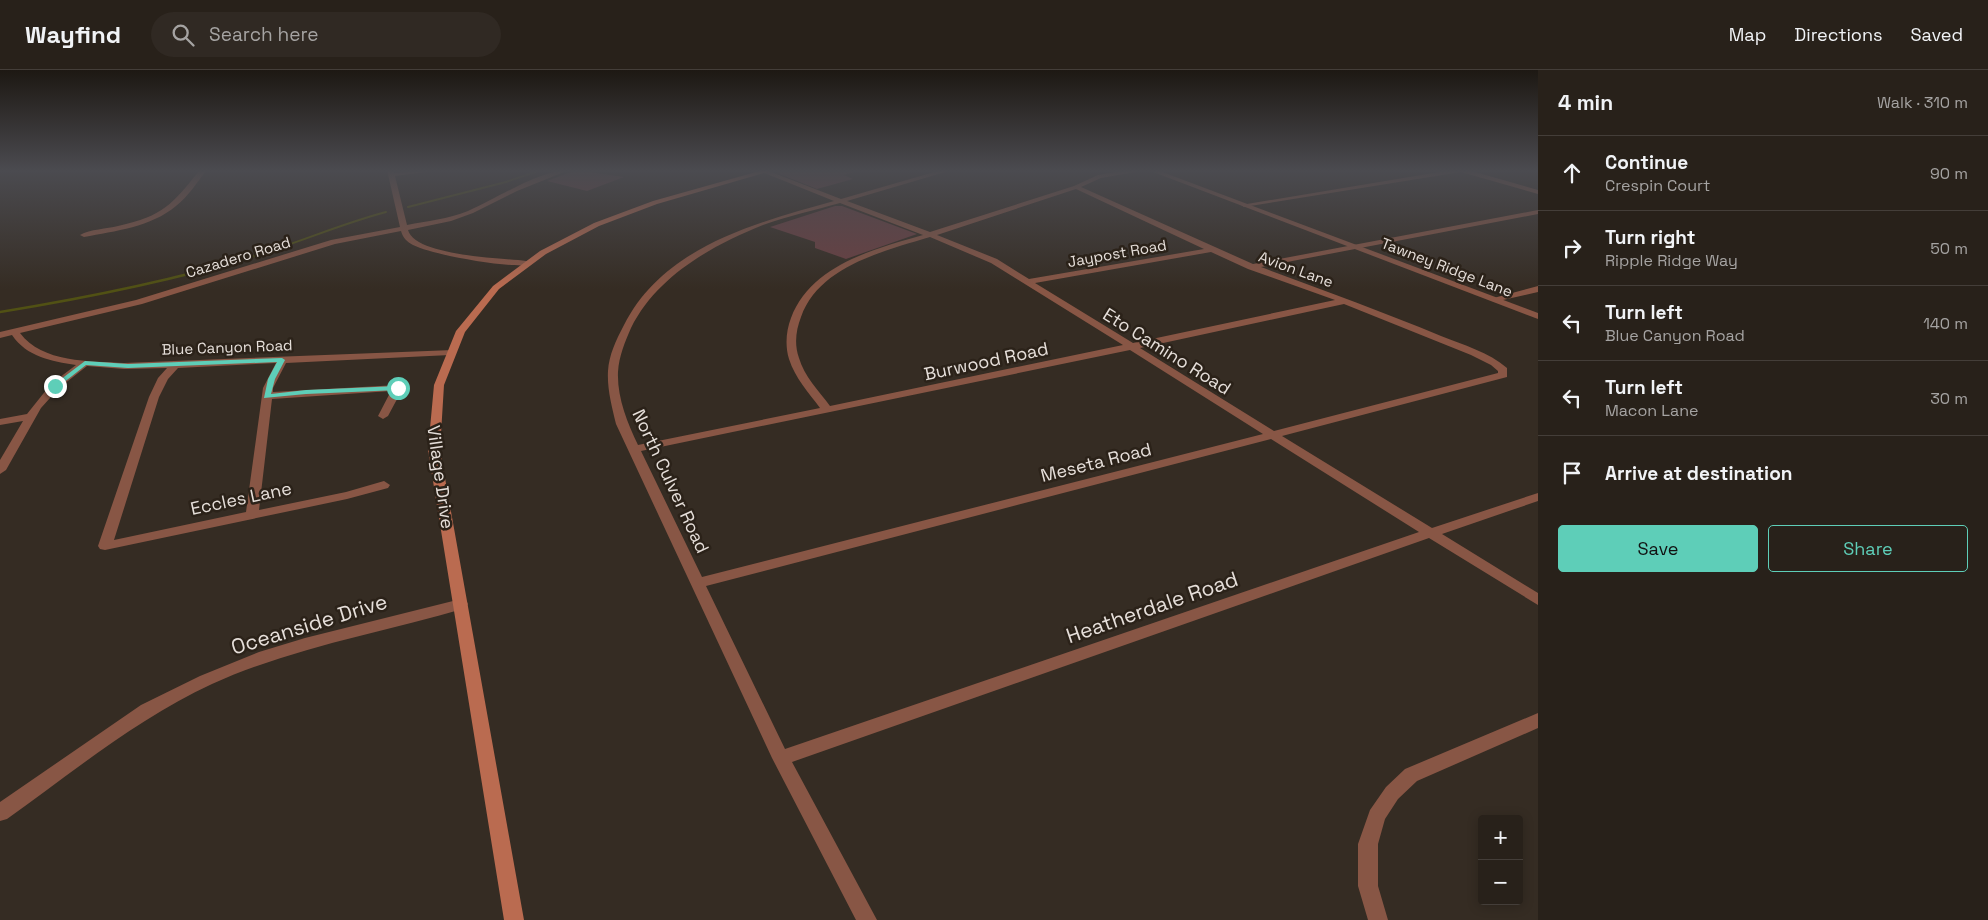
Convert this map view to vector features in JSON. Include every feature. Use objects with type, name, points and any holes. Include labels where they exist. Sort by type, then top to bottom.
[{"type":"main road","name":"Village Drive","points":[[514,920],[434,450],[433,425],[438,384],[450,352],[484,300],[526,263],[557,244],[613,216],[632,210]]},
{"type":"street","points":[[84,235],[134,224],[167,210]]},
{"type":"street","points":[[400,210],[409,241],[423,248],[526,263]]},
{"type":"street","name":"Cazadero Road","points":[[0,335],[15,333],[160,295],[334,242],[438,222],[476,210]]},
{"type":"street","name":"North Culver Road","points":[[810,210],[763,223],[717,243],[680,265],[644,300],[626,327],[616,352],[612,374],[622,424],[781,758],[867,920]]},
{"type":"street","name":"Eto Camino Road","points":[[863,210],[982,255],[1538,600]]},
{"type":"street","points":[[828,410],[806,381],[794,358],[792,338],[794,321],[801,303],[814,288],[847,265],[888,248],[1007,210]]},
{"type":"street","name":"Avion Lane","points":[[1125,210],[1249,267],[1396,320],[1495,363],[1504,370],[1502,375]]},
{"type":"street","name":"Tawney Ridge Lane","points":[[1257,210],[1538,316]]},
{"type":"street","points":[[1249,267],[1538,212]]},
{"type":"street","name":"Jaypost Road","points":[[1028,282],[1211,250]]},
{"type":"street","points":[[1494,299],[1538,289]]},
{"type":"street","name":"Burwood Road","points":[[634,449],[1345,301]]},
{"type":"street","name":"Blue Canyon Road","points":[[15,333],[23,343],[40,354],[61,360],[128,366],[450,352]]},
{"type":"street","points":[[252,515],[267,396],[271,379],[282,360]]},
{"type":"street","points":[[0,470],[30,416],[48,393],[85,363]]},
{"type":"street","name":"Eccles Lane","points":[[175,364],[158,386],[154,396],[105,546],[347,495],[384,485]]},
{"type":"street","name":"Meseta Road","points":[[698,583],[1502,375]]},
{"type":"street","points":[[267,396],[306,392],[398,388],[383,416]]},
{"type":"street","points":[[0,422],[30,416]]},
{"type":"street","name":"Heatherdale Road","points":[[781,758],[1538,497]]},
{"type":"street","name":"Oceanside Drive","points":[[0,813],[147,710],[206,680],[289,648],[461,604]]},
{"type":"street","points":[[1378,920],[1368,886],[1368,844],[1377,816],[1392,793],[1411,775],[1538,720]]},
{"type":"shaded area","points":[[824,210],[852,210],[917,234],[846,259],[815,248],[815,242],[770,227]]},
{"type":"waterway","points":[[250,257],[386,212]]},
{"type":"waterway","points":[[0,312],[128,288],[254,256]]},
{"type":"route","points":[[55,386],[85,363],[128,366],[282,360],[271,379],[267,396],[306,392],[398,388]]}]
